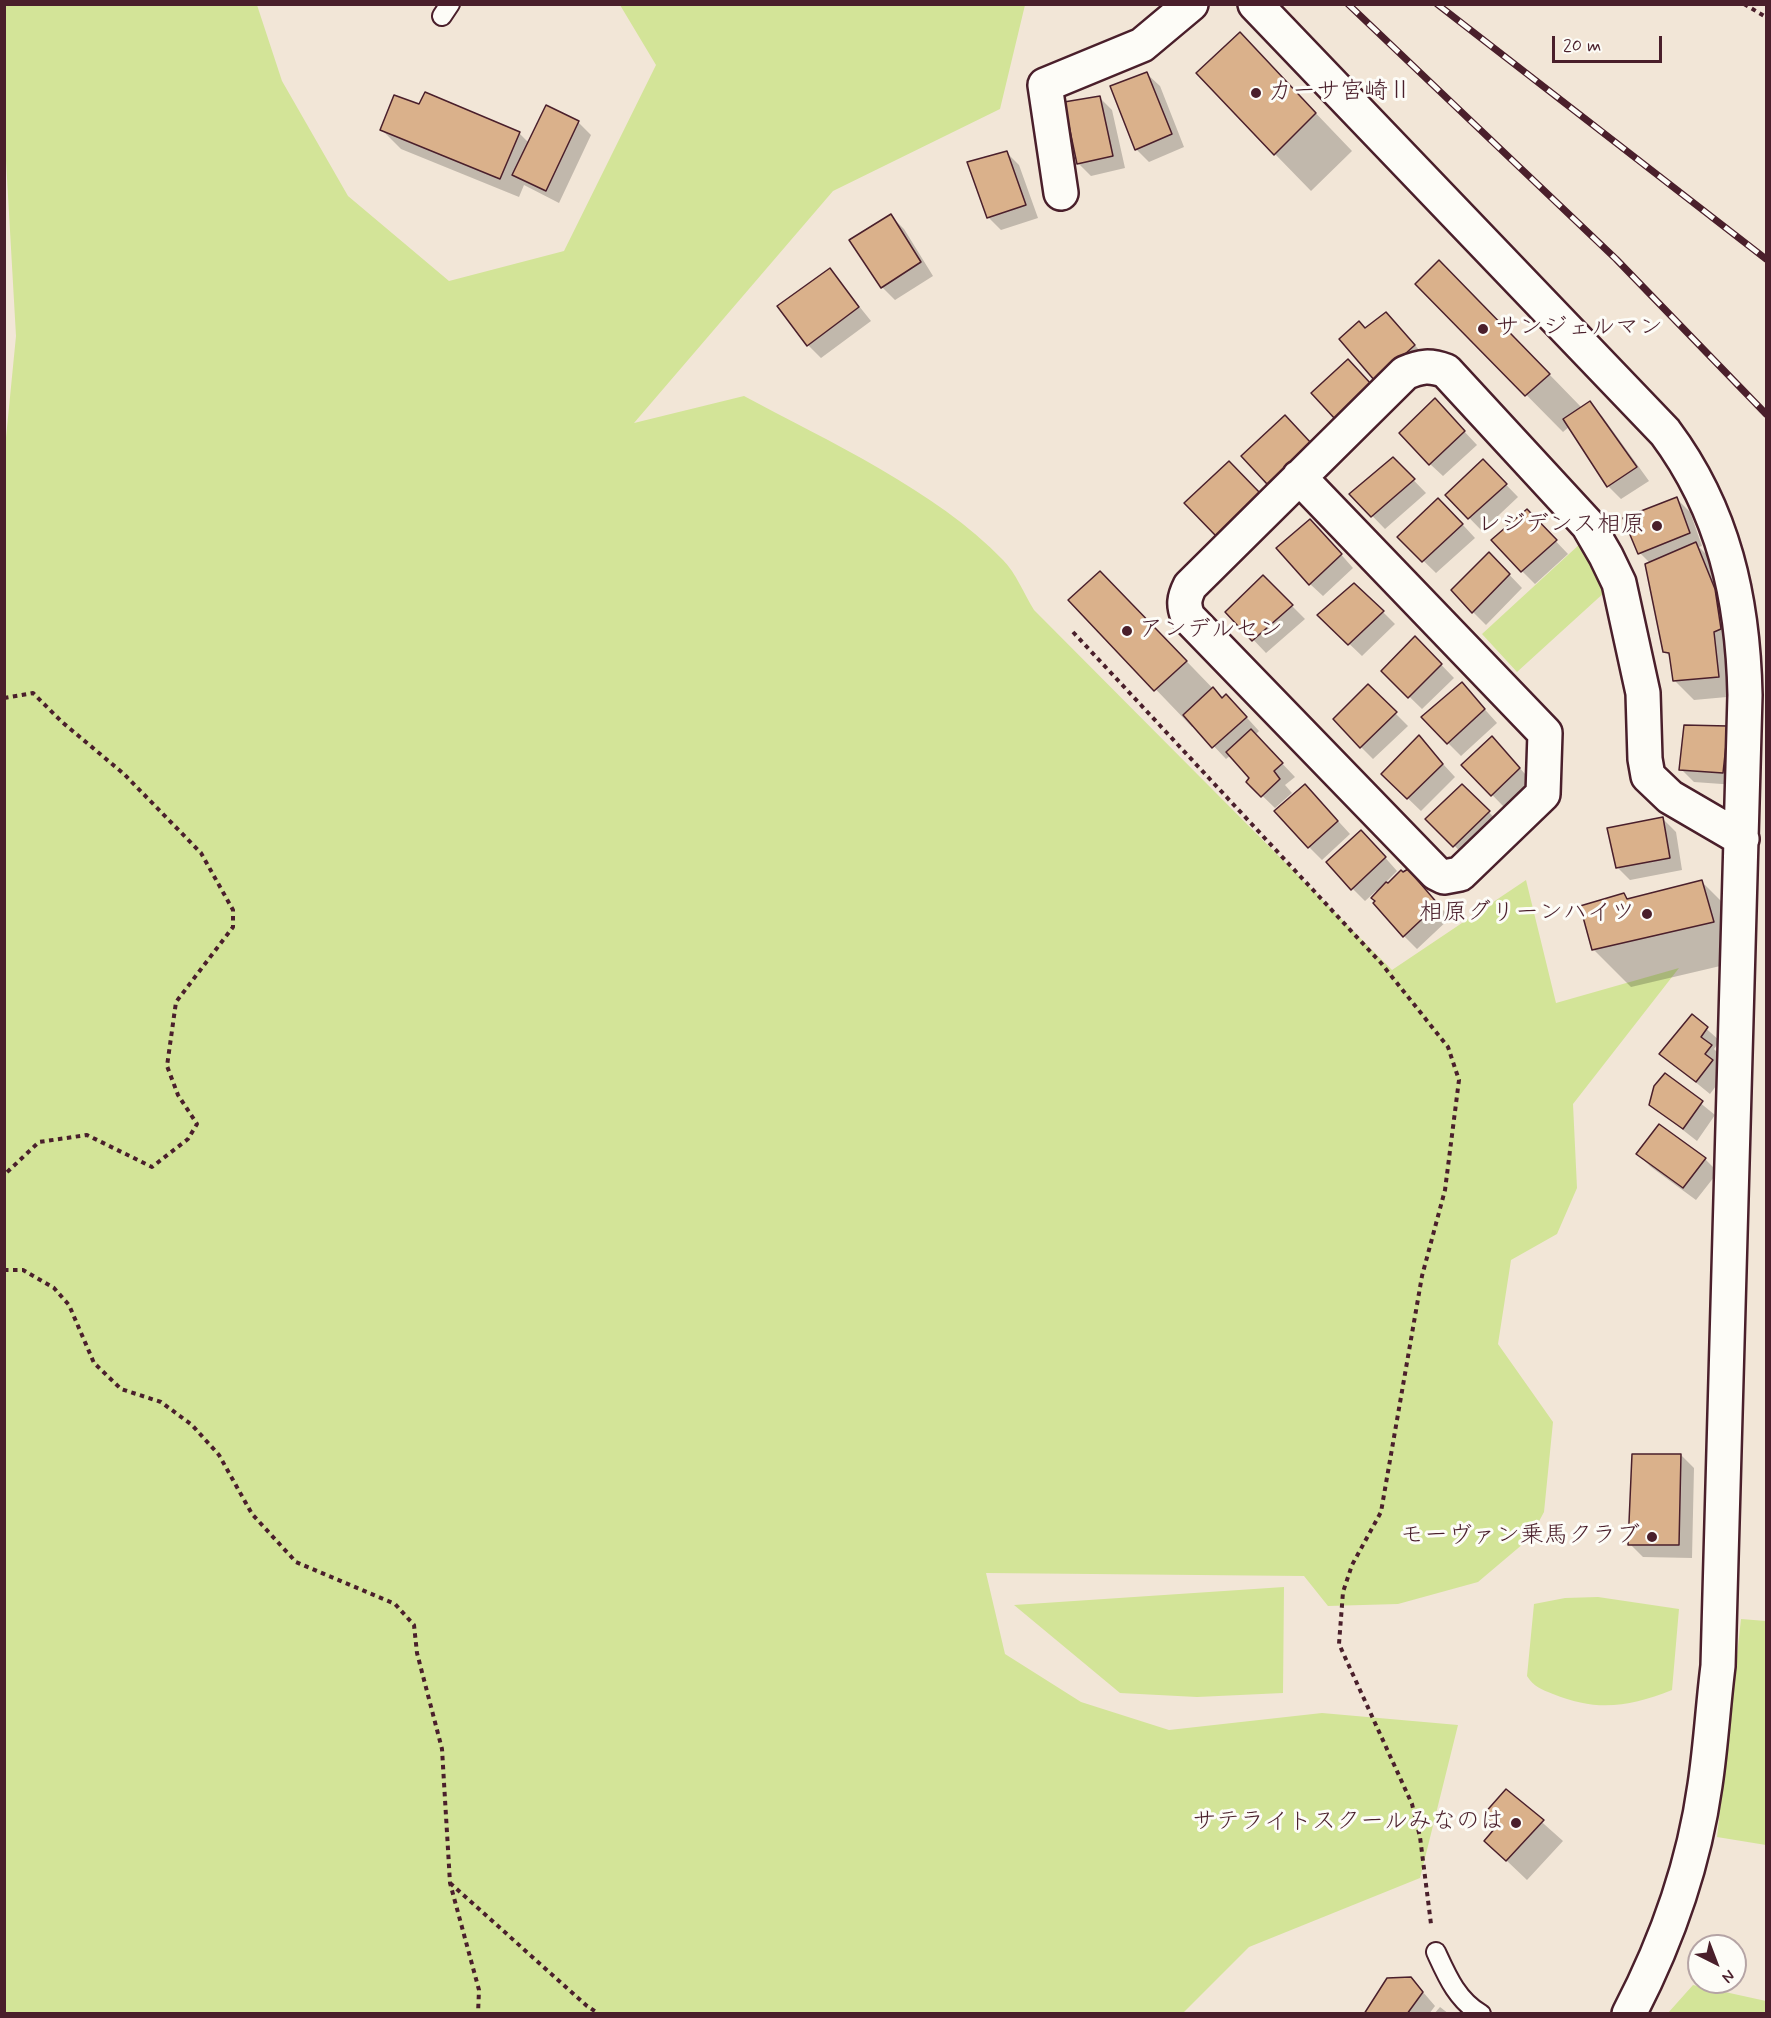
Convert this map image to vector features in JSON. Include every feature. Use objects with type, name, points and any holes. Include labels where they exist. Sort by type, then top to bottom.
[{"type":"street","points":[[1060,193],[1045,85],[1142,45],[1191,4]]},
{"type":"street","points":[[1255,4],[1665,432],[1687,463],[1724,544],[1744,642],[1742,839],[1718,1666],[1705,1786],[1691,1854],[1666,1931],[1629,2013]]},
{"type":"street","points":[[1299,477],[1545,734],[1544,794],[1460,874],[1444,877],[1436,873],[1188,616],[1185,608],[1185,597],[1190,586],[1299,477],[1405,374],[1419,367],[1432,366],[1446,371],[1588,525],[1619,583],[1643,693],[1645,759],[1648,776],[1670,797],[1742,839]]},
{"type":"lane","points":[[1436,1952],[1449,1981],[1460,1997],[1481,2013]]},
{"type":"path","points":[[1744,4],[1767,17]]},
{"type":"path","points":[[1072,632],[1382,963],[1448,1047],[1459,1080],[1445,1190],[1422,1276],[1381,1512],[1352,1565],[1343,1592],[1339,1644],[1412,1804],[1420,1838],[1436,1952]]},
{"type":"path","points":[[4,698],[33,693],[62,722],[124,774],[201,854],[233,910],[233,927],[176,1002],[167,1066],[178,1095],[196,1124],[188,1138],[152,1167],[87,1135],[39,1142],[4,1175]]},
{"type":"path","points":[[4,1270],[23,1270],[54,1288],[69,1305],[94,1363],[121,1389],[161,1402],[192,1425],[219,1455],[252,1514],[296,1562],[395,1604],[414,1625],[417,1653],[442,1749],[450,1883],[479,1990],[478,2013]]},
{"type":"path","points":[[450,1883],[587,2006],[599,2013]]},
{"type":"green space","points":[[5,4],[257,5],[282,81],[348,196],[449,281],[564,251],[656,65],[620,5],[1025,5],[1000,109],[833,191],[634,423],[744,396],[880,469],[946,512],[976,535],[1008,565],[1034,610],[1392,970],[1526,880],[1556,1003],[1679,968],[1573,1104],[1577,1188],[1557,1234],[1511,1260],[1498,1344],[1553,1422],[1544,1512],[1530,1538],[1478,1582],[1398,1604],[1328,1606],[1304,1576],[986,1573],[1005,1654],[1081,1702],[1169,1730],[1322,1713],[1458,1725],[1420,1878],[1249,1947],[1183,2013],[5,2013],[4,458],[16,336],[5,143]]},
{"type":"green space","points":[[1581,543],[1606,591],[1517,672],[1482,634]]},
{"type":"green space","points":[[1284,1587],[1283,1693],[1197,1697],[1120,1693],[1014,1605]]},
{"type":"green space","points":[[1598,1597],[1679,1609],[1672,1690],[1627,1703],[1599,1705],[1569,1700],[1532,1683],[1527,1676],[1534,1604],[1565,1598]]},
{"type":"green space","points":[[1741,1619],[1766,1621],[1766,1845],[1717,1837]]},
{"type":"green space","points":[[1687,1992],[1687,1994],[1734,1994],[1766,2001],[1766,2013],[1668,2013]]},
{"type":"building","name":"カーサ宮崎Ⅱ","points":[[1240,32],[1316,113],[1274,155],[1196,73]]},
{"type":"building","points":[[1147,72],[1172,134],[1135,150],[1110,86]]},
{"type":"building","points":[[425,92],[520,132],[500,179],[380,130],[394,95],[419,104]]},
{"type":"building","points":[[1100,96],[1113,156],[1077,164],[1064,102]]},
{"type":"building","points":[[546,105],[579,121],[546,191],[512,175]]},
{"type":"building","points":[[1007,151],[1026,205],[987,218],[967,162]]},
{"type":"building","points":[[891,214],[921,262],[881,288],[849,240]]},
{"type":"building","name":"サンジェルマン","points":[[1439,260],[1550,374],[1525,396],[1415,284]]},
{"type":"building","points":[[830,268],[859,307],[807,346],[777,306]]},
{"type":"building","points":[[1386,312],[1415,345],[1375,381],[1339,339],[1359,321],[1365,328]]},
{"type":"building","points":[[1348,359],[1372,385],[1336,420],[1311,393]]},
{"type":"building","points":[[1435,398],[1465,431],[1429,465],[1399,433]]},
{"type":"building","points":[[1590,401],[1637,467],[1607,487],[1563,419]]},
{"type":"building","points":[[1285,415],[1311,443],[1267,484],[1241,456]]},
{"type":"building","points":[[1393,457],[1415,479],[1371,517],[1349,494]]},
{"type":"building","points":[[1483,459],[1507,484],[1468,519],[1445,495]]},
{"type":"building","points":[[1229,461],[1261,494],[1216,536],[1184,503]]},
{"type":"building","name":"レジデンス相原","points":[[1677,497],[1690,533],[1638,554],[1623,518]]},
{"type":"building","points":[[1438,498],[1463,524],[1422,562],[1397,537]]},
{"type":"building","points":[[1527,509],[1557,540],[1521,572],[1491,540]]},
{"type":"building","points":[[1310,519],[1342,554],[1309,585],[1276,548]]},
{"type":"building","points":[[1696,542],[1715,589],[1721,629],[1714,632],[1719,677],[1673,681],[1669,653],[1663,652],[1645,564]]},
{"type":"building","points":[[1489,552],[1510,574],[1472,613],[1451,590]]},
{"type":"building","name":"アンデルセン","points":[[1100,571],[1187,661],[1154,691],[1068,600]]},
{"type":"building","points":[[1263,575],[1293,605],[1252,641],[1225,612]]},
{"type":"building","points":[[1354,583],[1384,611],[1348,645],[1317,615]]},
{"type":"building","points":[[1415,636],[1442,664],[1408,698],[1381,671]]},
{"type":"building","points":[[1462,682],[1485,709],[1447,744],[1421,717]]},
{"type":"building","points":[[1368,684],[1397,712],[1360,748],[1333,719]]},
{"type":"building","points":[[1213,687],[1222,698],[1226,694],[1247,717],[1212,748],[1183,715]]},
{"type":"building","points":[[1684,725],[1728,726],[1723,773],[1679,770]]},
{"type":"building","points":[[1251,729],[1283,763],[1274,771],[1280,779],[1261,797],[1246,782],[1249,778],[1226,752]]},
{"type":"building","points":[[1419,735],[1443,764],[1407,799],[1381,774]]},
{"type":"building","points":[[1492,736],[1520,768],[1491,796],[1461,765]]},
{"type":"building","points":[[1305,784],[1338,821],[1308,848],[1274,811]]},
{"type":"building","points":[[1462,784],[1490,811],[1453,847],[1425,819]]},
{"type":"building","points":[[1663,817],[1670,858],[1616,868],[1607,828]]},
{"type":"building","points":[[1361,830],[1386,857],[1351,890],[1326,862]]},
{"type":"building","points":[[1408,869],[1438,904],[1403,937],[1371,898],[1401,870],[1403,872]]},
{"type":"building","name":"相原グリーンハイツ","points":[[1702,880],[1714,922],[1592,950],[1580,906],[1624,893],[1627,899]]},
{"type":"building","points":[[1692,1014],[1708,1027],[1701,1037],[1712,1045],[1705,1054],[1713,1060],[1696,1082],[1659,1054]]},
{"type":"building","points":[[1665,1073],[1703,1101],[1683,1129],[1649,1105],[1654,1086]]},
{"type":"building","points":[[1659,1124],[1706,1158],[1683,1188],[1636,1154]]},
{"type":"building","points":[[1632,1454],[1681,1454],[1679,1545],[1628,1545]]},
{"type":"building","name":"サテライトスクールみなのは","points":[[1506,1789],[1544,1820],[1506,1861],[1484,1841],[1496,1827],[1483,1815]]},
{"type":"building","points":[[1411,1977],[1423,1992],[1407,2014],[1364,2014],[1387,1978]]},
{"type":"railway","points":[[1348,4],[1616,259],[1766,414]]},
{"type":"railway","points":[[1437,4],[1766,259]]},
{"type":"place","name":"カーサ宮崎Ⅱ","points":[[1256,93]]},
{"type":"place","name":"サンジェルマン","points":[[1483,329]]},
{"type":"place","name":"レジデンス相原","points":[[1657,526]]},
{"type":"place","name":"アンデルセン","points":[[1127,631]]},
{"type":"place","name":"相原グリーンハイツ","points":[[1647,914]]},
{"type":"place","name":"モーヴァン乗馬クラブ","points":[[1652,1537]]},
{"type":"place","name":"サテライトスクールみなのは","points":[[1516,1823]]}]
